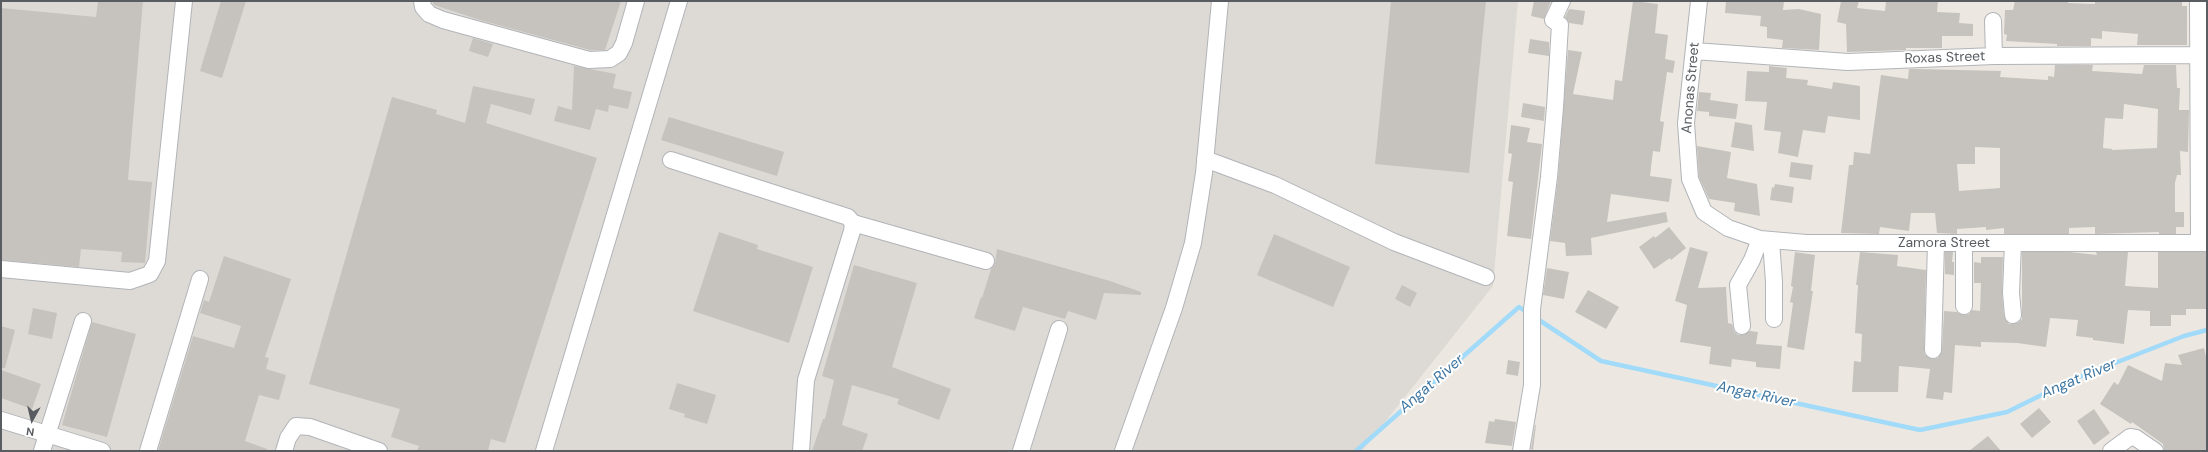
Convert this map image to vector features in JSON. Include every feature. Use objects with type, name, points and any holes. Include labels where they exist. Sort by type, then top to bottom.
[{"type":"street","points":[[1,269],[130,281],[150,274],[157,261],[184,1]]},
{"type":"street","points":[[422,1],[423,7],[429,14],[443,20],[589,60],[610,59],[619,53],[624,43],[636,1]]},
{"type":"street","points":[[544,451],[679,1]]},
{"type":"street","points":[[1123,451],[1174,308],[1188,257],[1205,159],[1220,1]]},
{"type":"street","points":[[1521,451],[1532,385],[1532,309],[1536,289],[1556,99],[1560,25],[1553,20],[1562,1]]},
{"type":"street","name":"Anonas Street","points":[[1696,199],[1690,179],[1686,123],[1699,1]]},
{"type":"street","points":[[2198,1],[2203,243]]},
{"type":"street","points":[[1993,21],[1994,56]]},
{"type":"street","name":"Roxas Street","points":[[1694,51],[1848,62],[1994,56],[2200,65]]},
{"type":"street","points":[[1205,159],[1275,185],[1394,242],[1486,277]]},
{"type":"street","points":[[671,160],[848,217],[853,223],[986,261]]},
{"type":"street","name":"Zamora Street","points":[[1696,199],[1704,212],[1713,220],[1728,228],[1766,240],[1806,243],[2203,243]]},
{"type":"street","points":[[801,451],[806,380],[852,231],[853,223]]},
{"type":"street","points":[[1766,240],[1774,282],[1774,319]]},
{"type":"street","points":[[1742,326],[1738,285],[1752,260],[1766,240]]},
{"type":"street","points":[[1933,350],[1936,243]]},
{"type":"street","points":[[2012,243],[2011,293],[2013,315]]},
{"type":"street","points":[[1964,244],[1964,306]]},
{"type":"street","points":[[148,451],[200,279]]},
{"type":"street","points":[[42,451],[83,321]]},
{"type":"street","points":[[1020,451],[1059,329]]},
{"type":"street","points":[[1,420],[102,451]]},
{"type":"street","points":[[284,451],[288,438],[296,426],[310,427],[379,451]]},
{"type":"street","points":[[2111,451],[2130,437],[2155,451]]},
{"type":"shaded area","points":[[1,1],[1518,1],[1493,286],[1362,451],[1,451]]},
{"type":"building","points":[[98,1],[143,1],[128,180],[152,182],[145,263],[121,262],[122,252],[81,249],[79,267],[1,260],[1,8],[96,17]]},
{"type":"building","points":[[221,1],[246,1],[222,78],[200,71]]},
{"type":"building","points":[[432,1],[621,1],[605,50],[590,50],[480,20],[434,5]]},
{"type":"building","points":[[1391,1],[1486,1],[1469,173],[1375,164]]},
{"type":"building","points":[[1534,1],[1551,1],[1544,19],[1531,16]]},
{"type":"building","points":[[1633,1],[1658,4],[1655,33],[1668,35],[1665,59],[1675,61],[1673,73],[1667,72],[1660,121],[1664,122],[1660,152],[1653,151],[1650,176],[1672,179],[1669,202],[1611,194],[1607,222],[1666,212],[1668,222],[1591,238],[1592,255],[1566,256],[1565,243],[1550,241],[1558,178],[1568,50],[1582,52],[1573,94],[1613,100],[1615,80],[1622,81]]},
{"type":"building","points":[[1726,1],[1784,1],[1783,10],[1799,9],[1821,14],[1819,50],[1782,48],[1783,40],[1767,38],[1767,27],[1760,26],[1761,16],[1725,13]]},
{"type":"building","points":[[1841,1],[1859,1],[1857,8],[1885,11],[1886,1],[1938,1],[1937,12],[1960,13],[1959,23],[1973,24],[1973,36],[1942,36],[1942,48],[1906,48],[1906,50],[1847,52],[1846,24],[1837,22]]},
{"type":"building","points":[[2015,1],[2068,1],[2068,3],[2095,4],[2095,1],[2182,1],[2182,6],[2187,6],[2187,45],[2137,45],[2138,34],[2102,31],[2102,39],[2091,38],[2091,46],[2057,46],[2057,44],[2006,41],[2007,35],[2004,34],[2005,10],[2013,10]]},
{"type":"building","points":[[1569,9],[1585,11],[1583,25],[1569,23],[1565,17]]},
{"type":"building","points":[[473,38],[493,44],[488,57],[469,51]]},
{"type":"building","points":[[1530,39],[1549,42],[1549,56],[1528,53]]},
{"type":"building","points":[[2055,65],[2093,65],[2092,71],[2142,74],[2144,65],[2176,65],[2177,88],[2180,88],[2179,110],[2189,110],[2188,152],[2180,151],[2181,175],[2177,175],[2175,183],[2175,212],[2184,212],[2184,227],[2176,227],[2176,234],[2159,234],[2159,232],[2095,234],[2095,227],[2069,228],[2069,234],[2004,234],[2004,228],[1986,230],[1986,227],[1957,229],[1957,234],[1937,233],[1935,213],[1911,213],[1909,231],[1880,227],[1879,234],[1841,233],[1849,165],[1853,165],[1854,152],[1870,154],[1881,75],[1908,79],[1909,69],[1918,69],[2001,71],[2000,77],[2048,80],[2048,76],[2054,77]],"holes":[[[2124,104],[2158,109],[2157,148],[2112,150],[2103,148],[2105,118],[2123,119]],[[1975,147],[2000,148],[2000,188],[1959,191],[1957,164],[1975,164]]]},
{"type":"building","points":[[574,66],[616,74],[613,88],[632,92],[628,109],[609,105],[608,112],[596,109],[590,130],[554,121],[558,106],[572,110]]},
{"type":"building","points":[[1769,66],[1787,68],[1786,78],[1808,80],[1807,85],[1832,89],[1833,82],[1860,86],[1860,120],[1828,116],[1825,133],[1803,130],[1798,157],[1778,153],[1781,132],[1764,130],[1767,102],[1745,101],[1747,71],[1769,72]]},
{"type":"building","points":[[473,86],[535,99],[531,115],[491,104],[486,123],[597,158],[505,443],[491,439],[488,451],[417,451],[419,446],[391,437],[400,409],[309,384],[392,97],[437,110],[436,114],[465,123]]},
{"type":"building","points":[[1699,92],[1711,93],[1710,100],[1738,104],[1736,119],[1709,116],[1709,112],[1697,111]]},
{"type":"building","points":[[1523,103],[1545,107],[1544,121],[1521,117]]},
{"type":"building","points":[[669,117],[784,152],[777,176],[661,140]]},
{"type":"building","points":[[1735,122],[1752,125],[1754,151],[1731,147]]},
{"type":"building","points":[[1511,125],[1530,128],[1527,142],[1542,144],[1531,239],[1507,236],[1513,182],[1508,181],[1512,154],[1508,153]]},
{"type":"building","points":[[1697,146],[1731,152],[1727,178],[1757,184],[1760,216],[1734,211],[1735,203],[1709,199],[1699,177]]},
{"type":"building","points":[[1791,162],[1813,165],[1811,180],[1789,177]]},
{"type":"building","points":[[1775,184],[1794,187],[1792,203],[1770,200],[1772,187],[1774,188]]},
{"type":"building","points":[[1669,227],[1686,248],[1671,260],[1670,258],[1654,269],[1639,247],[1654,236],[1655,238]]},
{"type":"building","points":[[719,232],[758,245],[757,249],[813,267],[789,343],[693,311]]},
{"type":"building","points":[[1274,234],[1350,267],[1333,307],[1257,275]]},
{"type":"building","points":[[1690,247],[1708,252],[1698,288],[1726,287],[1728,323],[1732,324],[1734,331],[1738,335],[1743,335],[1750,331],[1758,332],[1756,344],[1782,346],[1780,369],[1756,367],[1756,362],[1732,359],[1731,367],[1709,364],[1711,347],[1680,342],[1687,305],[1675,301]]},
{"type":"building","points":[[997,249],[1110,281],[1141,292],[1141,295],[1104,293],[1096,320],[1068,311],[1065,319],[1023,307],[1015,331],[974,318],[991,269],[995,264]]},
{"type":"building","points":[[1795,252],[1815,255],[1811,291],[1813,291],[1804,350],[1787,347],[1793,303],[1790,302],[1793,287],[1791,286]]},
{"type":"building","points":[[1860,252],[1898,255],[1897,266],[1926,270],[1924,350],[1925,355],[1932,359],[1938,358],[1942,351],[1944,311],[1957,312],[1964,315],[1969,314],[1972,310],[1980,311],[1981,283],[1974,283],[1974,262],[1981,263],[1981,257],[2003,257],[2002,293],[2004,316],[2009,324],[2018,323],[2022,319],[2022,252],[2070,252],[2097,255],[2096,252],[2128,252],[2125,286],[2158,288],[2158,252],[2207,252],[2207,309],[2186,309],[2186,315],[2171,315],[2171,326],[2150,326],[2150,311],[2128,310],[2124,344],[2076,336],[2078,320],[2050,318],[2046,347],[2017,343],[1981,342],[1981,347],[1955,345],[1952,393],[1944,392],[1943,400],[1926,398],[1930,369],[1899,366],[1898,392],[1852,392],[1854,361],[1861,362],[1862,334],[1855,333],[1858,285],[1856,285]]},
{"type":"building","points":[[1945,252],[1953,252],[1952,262],[1954,262],[1954,275],[1945,274]]},
{"type":"building","points":[[224,256],[291,279],[265,357],[269,358],[266,369],[286,375],[279,400],[259,395],[245,441],[267,449],[267,451],[158,451],[193,336],[234,348],[241,326],[200,313],[204,300],[209,302]]},
{"type":"building","points":[[854,265],[917,283],[892,367],[951,389],[939,420],[897,404],[899,399],[852,385],[842,425],[868,434],[862,451],[812,451],[823,419],[825,419],[834,380],[822,376]]},
{"type":"building","points":[[1547,268],[1569,272],[1564,299],[1543,295]]},
{"type":"building","points":[[1402,285],[1417,293],[1410,307],[1395,299]]},
{"type":"building","points":[[1588,290],[1619,307],[1606,329],[1575,312]]},
{"type":"building","points":[[33,308],[57,313],[52,339],[28,334]]},
{"type":"building","points":[[92,322],[136,334],[107,437],[62,425]]},
{"type":"building","points":[[1,326],[15,330],[5,368],[1,368]]},
{"type":"building","points":[[2204,348],[2207,360],[2207,451],[2164,451],[2163,444],[2132,422],[2131,424],[2100,404],[2114,382],[2118,385],[2128,365],[2162,381],[2165,363],[2182,365],[2178,355]]},
{"type":"building","points":[[1508,360],[1520,362],[1518,376],[1506,374]]},
{"type":"building","points":[[1,370],[41,384],[32,409],[1,398]]},
{"type":"building","points":[[677,383],[716,395],[707,424],[684,417],[685,414],[669,409]]},
{"type":"building","points":[[2039,408],[2051,422],[2032,438],[2020,424]]},
{"type":"building","points":[[2094,409],[2110,433],[2094,445],[2077,421]]},
{"type":"building","points":[[1495,419],[1516,422],[1512,446],[1485,443],[1489,421],[1494,422]]},
{"type":"building","points":[[1536,425],[1533,450],[1531,449]]},
{"type":"building","points":[[1988,436],[2001,451],[1969,451]]},
{"type":"waterway","name":"Angat River","points":[[1356,451],[1519,307],[1528,313]]},
{"type":"waterway","name":"Angat River","points":[[1536,318],[1601,361],[1920,430],[2007,412],[2074,379],[2184,336],[2207,330]]}]
